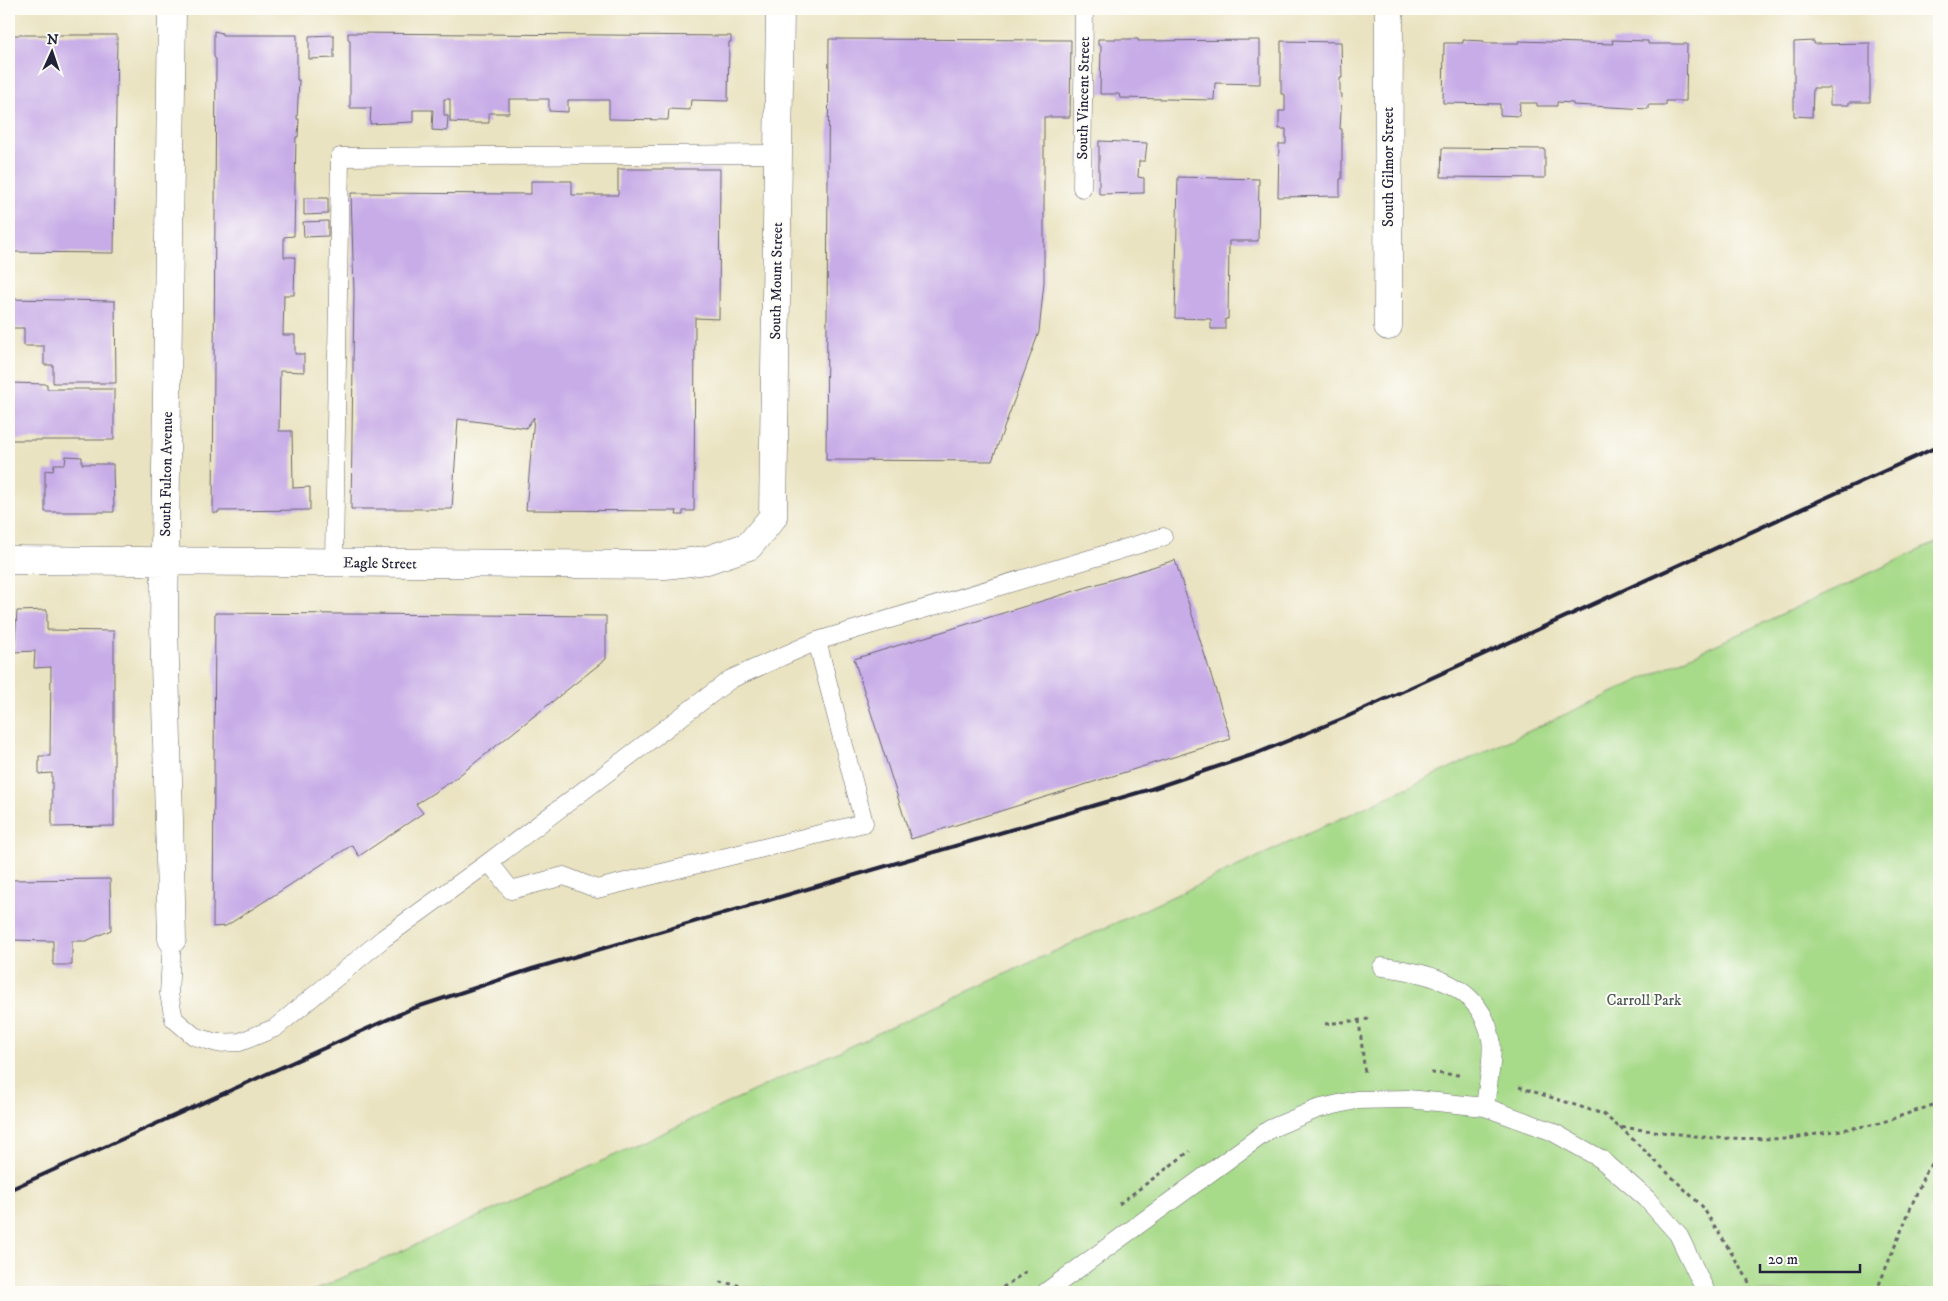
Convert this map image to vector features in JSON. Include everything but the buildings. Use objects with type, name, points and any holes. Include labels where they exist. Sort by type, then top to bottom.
[{"type":"street","name":"South Fulton Avenue","points":[[172,9],[164,623],[172,939]]},
{"type":"street","name":"South Mount Street","points":[[750,546],[773,517],[780,9]]},
{"type":"street","name":"South Gilmor Street","points":[[1388,326],[1389,9]]},
{"type":"street","name":"Eagle Street","points":[[9,560],[665,565],[707,560],[750,546]]},
{"type":"lane","name":"South Vincent Street","points":[[1082,188],[1084,9]]},
{"type":"lane","points":[[334,562],[340,157],[778,154]]},
{"type":"lane","points":[[172,939],[169,994],[174,1018],[194,1036],[217,1043],[240,1042],[275,1028],[384,938],[489,862],[731,679],[817,641],[1163,537]]},
{"type":"lane","points":[[489,862],[511,890],[564,876],[597,889],[864,823],[817,641]]},
{"type":"lane","points":[[1382,967],[1429,975],[1464,991],[1484,1016],[1491,1040],[1484,1107]]},
{"type":"lane","points":[[1046,1292],[1270,1129],[1316,1108],[1356,1100],[1408,1099],[1484,1107],[1551,1131],[1601,1159],[1646,1198],[1678,1234],[1706,1292]]},
{"type":"path","points":[[1325,1024],[1368,1019]]},
{"type":"path","points":[[1359,1020],[1365,1075]]},
{"type":"path","points":[[1519,1087],[1603,1114],[1619,1127],[1702,1206],[1747,1278],[1753,1292]]},
{"type":"path","points":[[1619,1127],[1713,1138],[1787,1139],[1877,1124],[1939,1103]]},
{"type":"path","points":[[1876,1292],[1925,1173],[1939,1154]]},
{"type":"path","points":[[720,1282],[778,1292]]},
{"type":"green space","name":"Carroll Park","points":[[1939,541],[1939,1292],[311,1292],[624,1151]]},
{"type":"railway","points":[[9,1190],[411,1009],[532,969],[1151,789],[1255,754],[1344,718],[1939,446]]}]
